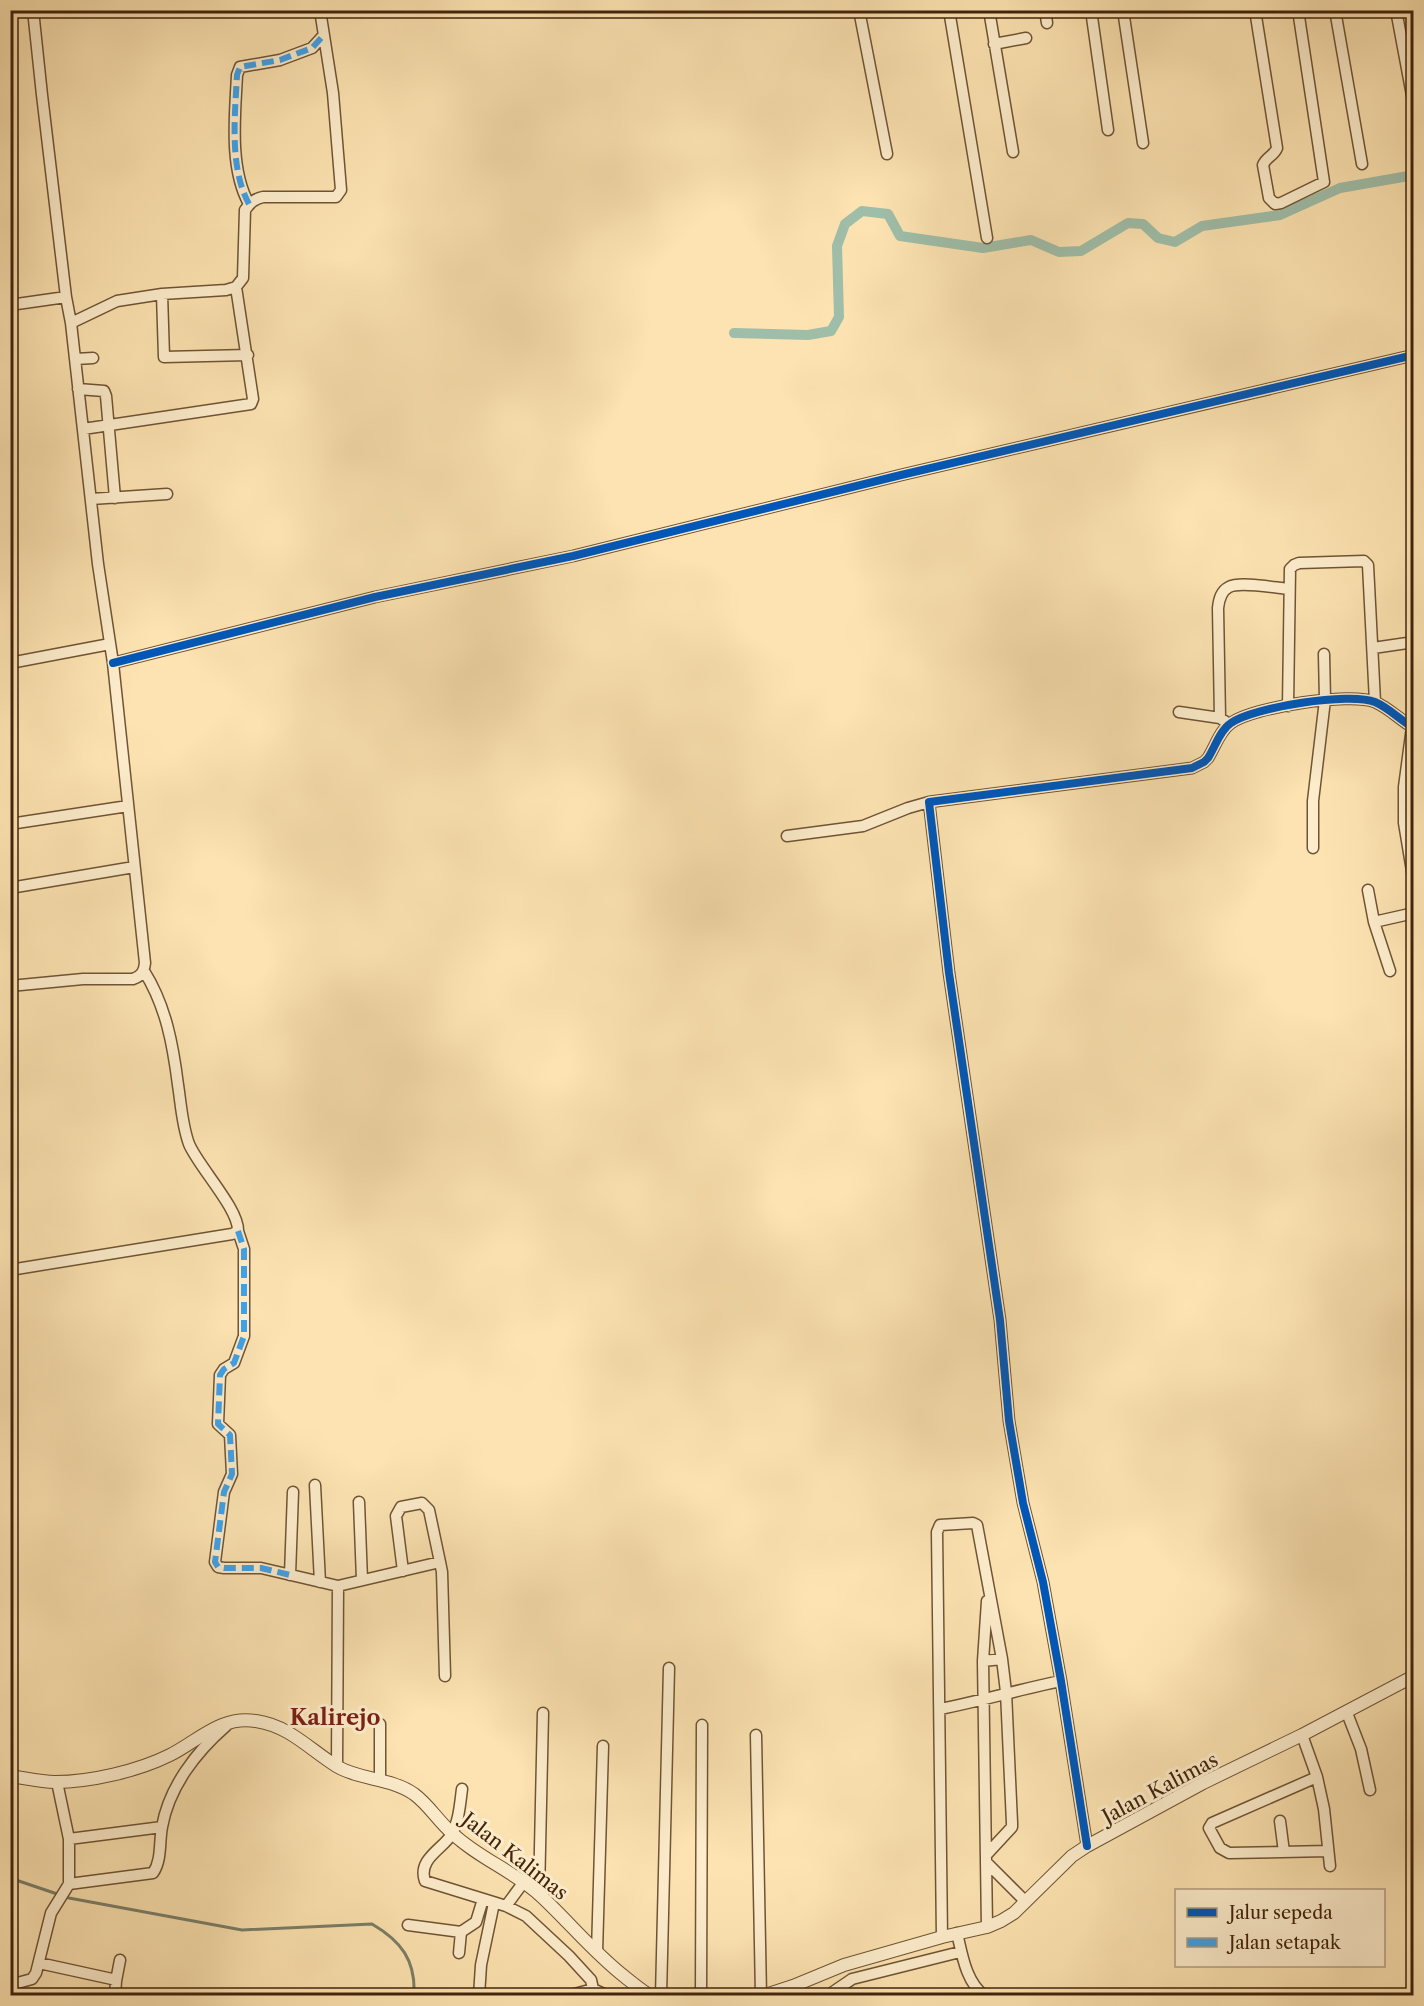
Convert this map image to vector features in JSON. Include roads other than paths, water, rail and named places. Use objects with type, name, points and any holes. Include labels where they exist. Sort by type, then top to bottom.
[{"type":"street","points":[[10,986],[83,979],[133,979],[139,977],[144,971],[145,963],[113,663],[98,564],[33,10]]},
{"type":"street","points":[[10,305],[69,311],[162,294],[226,290],[236,287],[243,278],[242,248],[245,210],[249,204],[263,197],[336,197],[340,194],[333,93],[320,10]]},
{"type":"street","points":[[859,10],[887,154]]},
{"type":"street","points":[[949,10],[987,238]]},
{"type":"street","points":[[988,10],[1012,152]]},
{"type":"street","points":[[1045,10],[1047,23]]},
{"type":"street","points":[[1091,10],[1108,130]]},
{"type":"street","points":[[1123,10],[1143,143]]},
{"type":"street","points":[[1255,10],[1276,148],[1274,155],[1265,160],[1263,165],[1269,198],[1275,204],[1324,182],[1298,10]]},
{"type":"street","points":[[1335,10],[1362,164]]},
{"type":"street","points":[[1396,10],[1413,106]]},
{"type":"street","points":[[249,204],[241,190],[234,126],[237,75],[240,67],[280,60],[312,48],[323,36]]},
{"type":"street","points":[[994,44],[1026,38]]},
{"type":"street","points":[[82,429],[251,404],[253,399],[248,355],[236,287]]},
{"type":"street","points":[[162,294],[164,357],[248,355]]},
{"type":"street","points":[[113,663],[375,597],[573,556],[901,475],[1413,355]]},
{"type":"street","points":[[75,358],[93,358]]},
{"type":"street","points":[[78,389],[104,391],[110,426],[114,498]]},
{"type":"street","points":[[91,499],[168,494]]},
{"type":"street","points":[[1288,705],[1290,569],[1294,565],[1366,562],[1375,702]]},
{"type":"street","points":[[788,836],[863,826],[929,802],[1183,770],[1206,760],[1225,721],[1219,597],[1235,585],[1289,589]]},
{"type":"street","points":[[1373,648],[1413,642]]},
{"type":"street","points":[[10,663],[110,644]]},
{"type":"street","points":[[1313,848],[1313,801],[1325,700],[1324,654]]},
{"type":"street","points":[[1179,712],[1225,721],[1288,705],[1343,698],[1361,699],[1375,702],[1413,727],[1410,763],[1404,787],[1404,823],[1413,883]]},
{"type":"street","points":[[929,802],[949,973],[999,1320],[1009,1422],[1023,1503],[1043,1582],[1087,1846]]},
{"type":"street","points":[[10,824],[128,806]]},
{"type":"street","points":[[10,888],[134,867]]},
{"type":"street","points":[[1368,890],[1374,922],[1390,971]]},
{"type":"street","points":[[1374,922],[1413,913]]},
{"type":"street","points":[[144,971],[152,983],[169,1028],[183,1125],[189,1144],[223,1196],[238,1224],[244,1249],[244,1336],[234,1363],[224,1369],[220,1375],[217,1420],[219,1427],[230,1435],[232,1474],[224,1492],[215,1562],[218,1567],[261,1568],[338,1586],[440,1562]]},
{"type":"street","points":[[10,1270],[232,1234],[238,1231]]},
{"type":"street","points":[[315,1485],[320,1582]]},
{"type":"street","points":[[290,1575],[293,1492]]},
{"type":"street","points":[[359,1502],[362,1580]]},
{"type":"street","points":[[403,1571],[396,1516],[401,1507],[417,1502],[422,1503],[429,1510],[442,1572],[444,1676]]},
{"type":"street","points":[[942,1937],[937,1532],[940,1525],[973,1523],[976,1525],[1002,1659],[1006,1692],[1012,1827],[987,1858]]},
{"type":"street","points":[[987,1584],[983,1661],[987,1927]]},
{"type":"street","points":[[337,1766],[338,1586]]},
{"type":"street","points":[[983,1661],[1002,1659]]},
{"type":"street","points":[[661,1995],[669,1668]]},
{"type":"street","name":"Jalan Kalimas","points":[[762,1995],[793,1986],[844,1965],[942,1937],[959,1943],[1014,1912],[1072,1856],[1087,1846],[1203,1783],[1347,1713],[1413,1676]]},
{"type":"street","points":[[940,1709],[1061,1681]]},
{"type":"street","points":[[539,1894],[543,1713]]},
{"type":"street","points":[[1347,1713],[1361,1749],[1370,1790]]},
{"type":"street","name":"Jalan Kalimas","points":[[10,1776],[57,1782],[99,1777],[144,1766],[170,1755],[201,1735],[231,1722],[255,1720],[277,1726],[299,1738],[350,1773],[397,1785],[413,1793],[427,1805],[448,1838],[519,1888],[539,1894],[621,1974],[651,1995]]},
{"type":"street","points":[[67,1886],[153,1873],[158,1864],[162,1827],[178,1782],[200,1753],[231,1722]]},
{"type":"street","points":[[380,1724],[380,1780]]},
{"type":"street","points":[[701,1995],[702,1725]]},
{"type":"street","points":[[756,1735],[762,1995]]},
{"type":"street","points":[[1302,1735],[1317,1777],[1324,1809],[1330,1866]]},
{"type":"street","points":[[597,1952],[603,1746]]},
{"type":"street","points":[[1317,1777],[1210,1825],[1210,1830],[1223,1852],[1328,1851]]},
{"type":"street","points":[[10,1985],[32,1979],[39,1963],[51,1913],[67,1886],[69,1839],[57,1782]]},
{"type":"street","points":[[462,1789],[448,1838],[427,1862],[423,1875],[424,1881],[506,1906],[526,1916],[569,1956],[591,1980],[593,1989]]},
{"type":"street","points":[[1280,1821],[1284,1852]]},
{"type":"street","points":[[69,1839],[162,1827]]},
{"type":"street","points":[[987,1858],[1025,1900]]},
{"type":"street","points":[[506,1906],[519,1888]]},
{"type":"street","points":[[408,1925],[461,1932],[476,1922],[483,1899]]},
{"type":"street","points":[[479,1995],[481,1965],[494,1903]]},
{"type":"street","points":[[459,1953],[461,1932]]},
{"type":"street","points":[[832,1994],[852,1979],[959,1943],[977,1987],[985,1995]]},
{"type":"street","points":[[115,1995],[120,1960]]},
{"type":"street","points":[[39,1963],[116,1981]]},
{"type":"street","points":[[567,1995],[593,1989],[608,1995]]},
{"type":"waterway","points":[[734,333],[808,335],[831,331],[839,317],[837,246],[845,224],[862,211],[888,214],[900,236],[983,248],[1031,240],[1059,252],[1081,251],[1128,223],[1143,224],[1158,238],[1175,242],[1202,226],[1280,215],[1340,188],[1414,175]]},
{"type":"waterway","points":[[10,1878],[69,1898],[242,1930],[372,1924],[391,1937],[405,1953],[412,1972],[414,1996]]},
{"type":"district","name":"Kalirejo","points":[[335,1717]]}]
